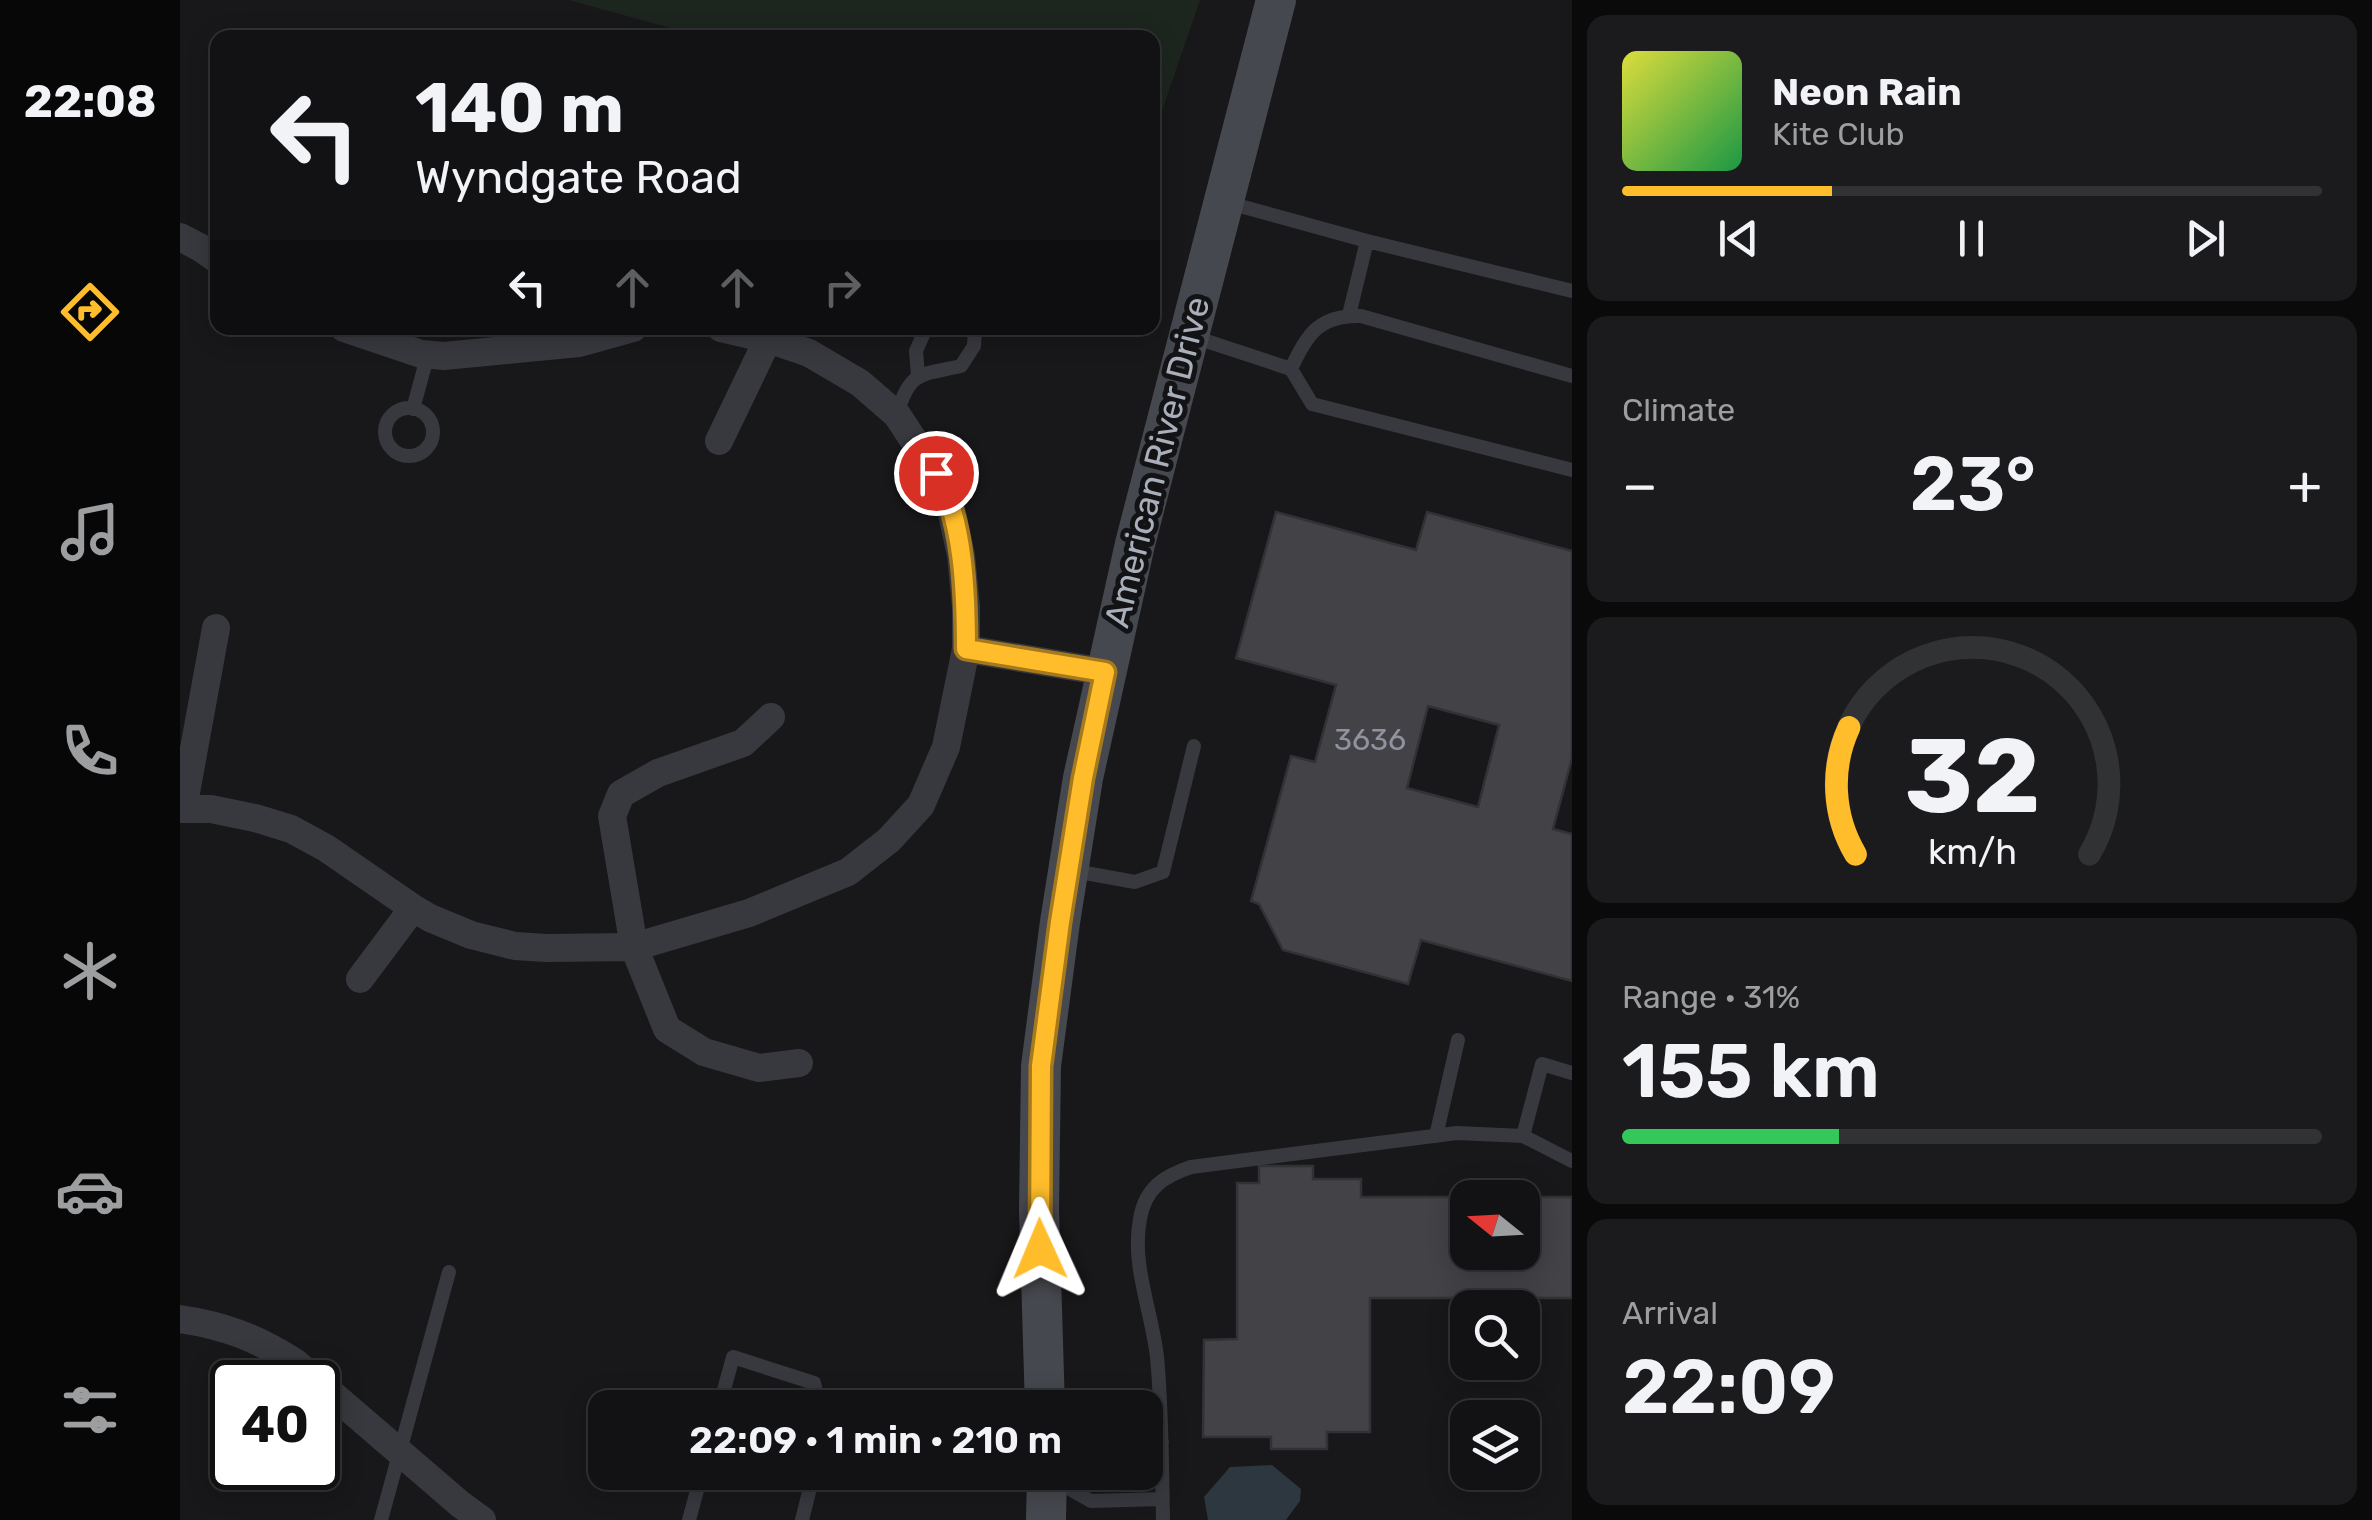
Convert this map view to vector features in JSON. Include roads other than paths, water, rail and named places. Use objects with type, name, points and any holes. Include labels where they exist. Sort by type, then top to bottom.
[{"type":"street","name":"American River Drive","points":[[1044,1390],[1039,1210],[1041,1066],[1083,778],[1135,544],[1276,0]]},
{"type":"street","points":[[180,236],[210,254]]},
{"type":"street","points":[[362,335],[428,354],[475,354],[579,343],[608,335]]},
{"type":"street","points":[[216,628],[181,809],[255,818],[290,829],[326,848],[413,908],[472,935],[516,946],[634,947],[749,913],[848,872],[889,840],[921,805],[946,748],[966,649],[961,555],[947,491],[897,415],[860,383],[808,353],[751,335]]},
{"type":"street","points":[[720,442],[768,339]]},
{"type":"street","points":[[966,649],[1105,672]]},
{"type":"street","points":[[771,717],[743,743],[658,774],[621,794],[612,816],[634,947],[667,1028],[704,1052],[759,1068],[799,1063]]},
{"type":"street","points":[[360,979],[413,908]]},
{"type":"street","points":[[180,1319],[221,1326],[270,1346],[296,1362],[482,1520]]},
{"type":"street","points":[[1046,1520],[1048,1490]]},
{"type":"lane","points":[[1223,202],[1572,291]]},
{"type":"lane","points":[[1348,316],[1367,240]]},
{"type":"lane","points":[[1291,369],[1299,351],[1320,324],[1340,315],[1361,316],[1572,376]]},
{"type":"lane","points":[[918,376],[916,351],[923,335]]},
{"type":"lane","points":[[897,415],[903,394],[918,376],[961,366],[974,346],[975,335]]},
{"type":"lane","points":[[1188,336],[1291,369],[1312,404],[1572,470]]},
{"type":"lane","points":[[413,408],[428,354]]},
{"type":"lane","points":[[1068,870],[1135,882],[1163,872],[1194,746]]},
{"type":"lane","points":[[1436,1136],[1458,1040]]},
{"type":"lane","points":[[1523,1136],[1542,1064],[1572,1073]]},
{"type":"lane","points":[[1158,1390],[1138,1235],[1140,1216],[1158,1184],[1170,1174],[1191,1167],[1457,1132],[1523,1136],[1572,1162]]},
{"type":"lane","points":[[381,1520],[449,1272]]},
{"type":"lane","points":[[725,1390],[733,1357],[814,1382],[816,1390]]},
{"type":"lane","points":[[689,1520],[697,1490]]},
{"type":"lane","points":[[802,1520],[810,1490]]},
{"type":"lane","points":[[1074,1490],[1091,1501],[1162,1499]]},
{"type":"lane","points":[[1162,1490],[1163,1520]]}]
